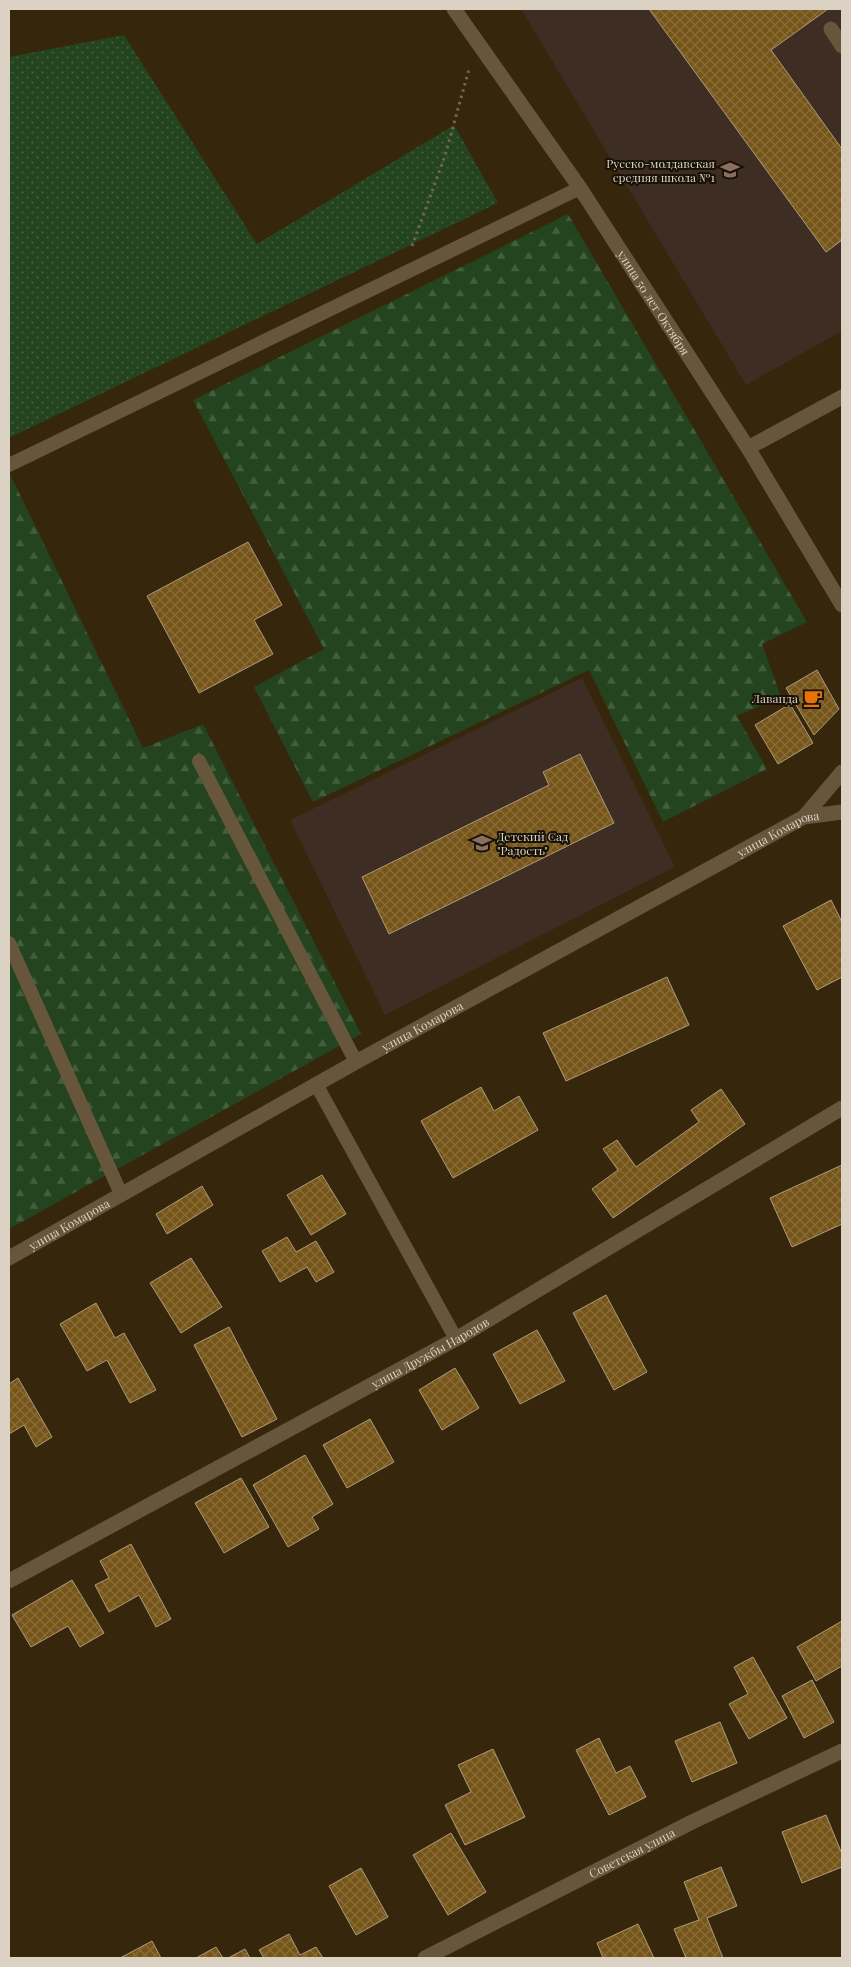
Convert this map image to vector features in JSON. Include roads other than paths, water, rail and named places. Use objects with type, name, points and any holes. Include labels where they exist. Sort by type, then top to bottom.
[{"type":"street","name":"улица 50 лет Октября","points":[[454,9],[580,188],[748,448],[842,605]]},
{"type":"street","points":[[832,29],[842,46]]},
{"type":"street","points":[[748,448],[842,397]]},
{"type":"street","points":[[804,817],[842,772]]},
{"type":"street","name":"улица Комарова","points":[[9,1258],[316,1084],[804,817],[842,812]]},
{"type":"street","name":"улица Дружбы Народов","points":[[9,1581],[456,1339],[842,1108]]},
{"type":"street","name":"Советская улица","points":[[425,1958],[692,1822],[842,1751]]},
{"type":"lane","points":[[9,466],[580,188]]},
{"type":"lane","points":[[199,761],[356,1062]]},
{"type":"lane","points":[[9,943],[121,1194]]},
{"type":"lane","points":[[316,1084],[456,1339]]},
{"type":"place","name":"Русско-молдавская средняя школа №1","points":[[730,170]]},
{"type":"place","name":"Лаванда","points":[[813,698]]},
{"type":"place","name":"Детский Сад \"Радость\"","points":[[482,843]]}]
